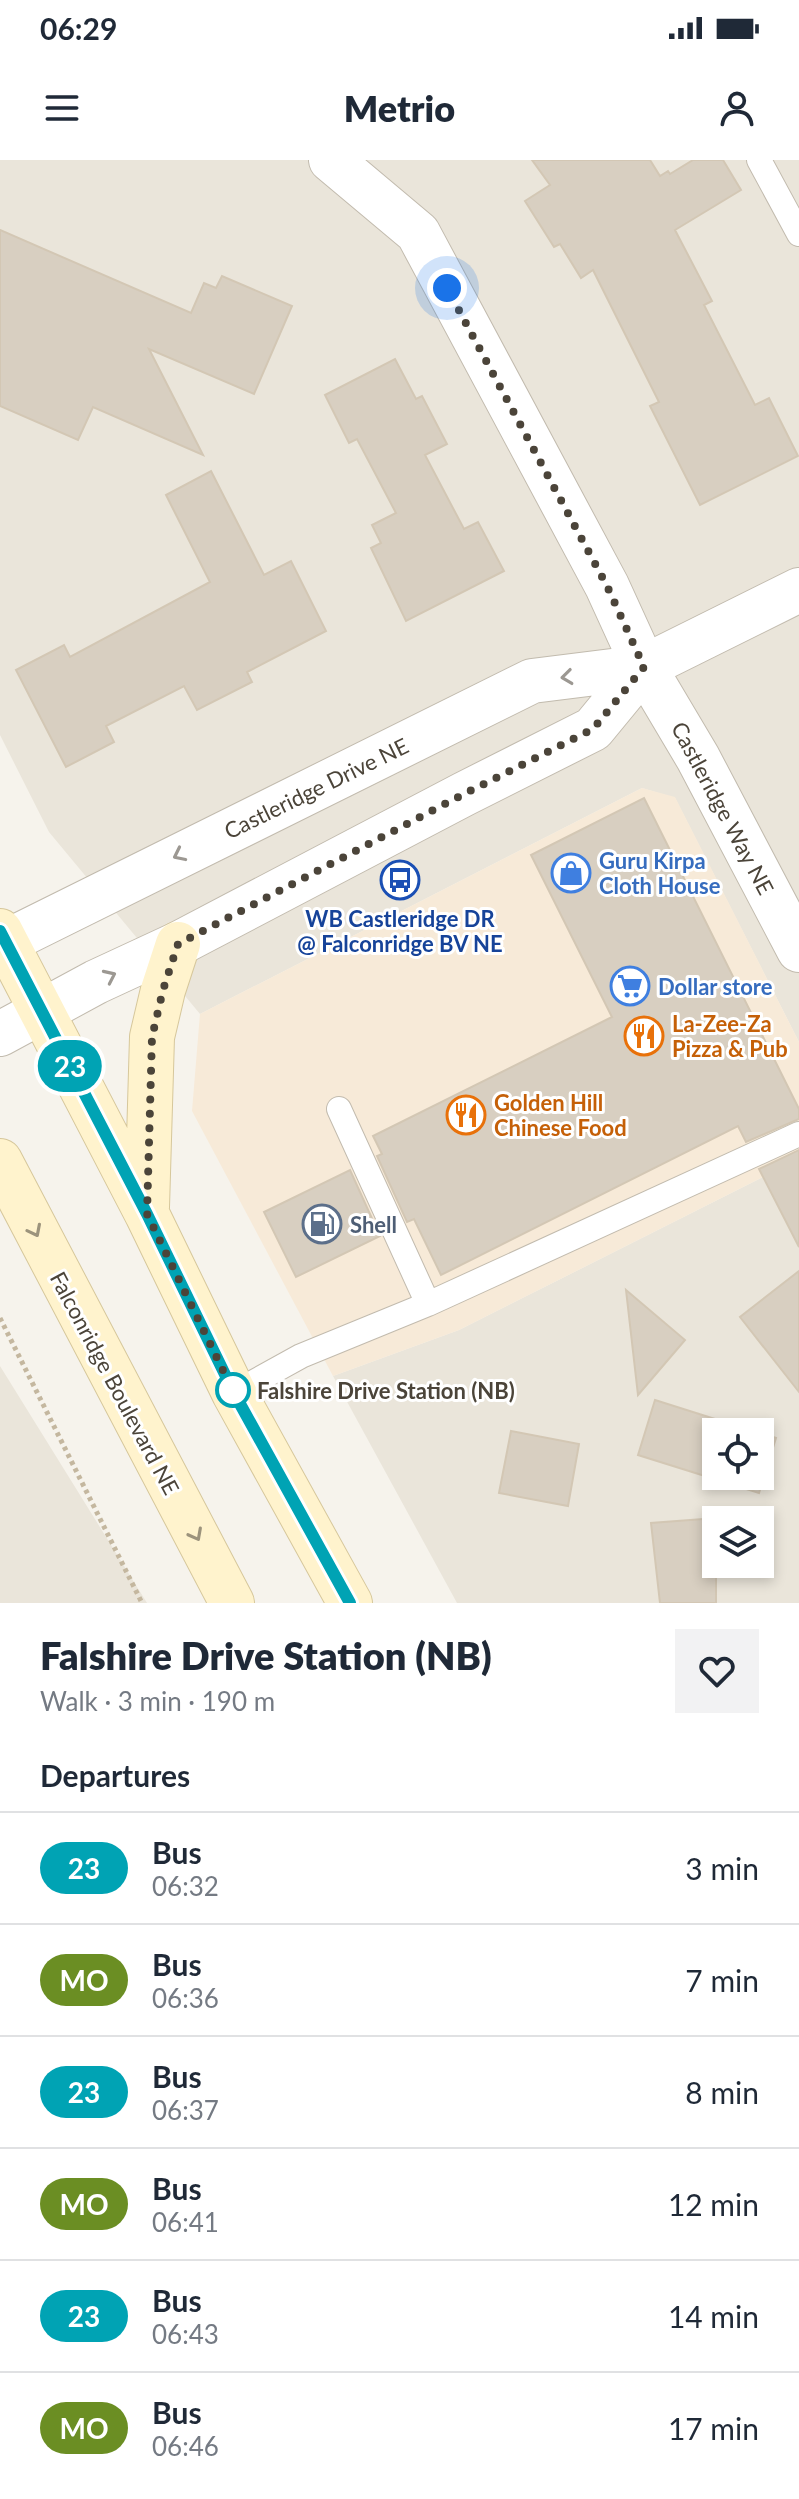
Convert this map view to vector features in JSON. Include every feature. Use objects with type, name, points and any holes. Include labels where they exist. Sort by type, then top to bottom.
[{"type":"main road","points":[[2,940],[44,1011],[234,1393],[350,1603]]},
{"type":"main road","points":[[147,1214],[152,1037],[178,944]]},
{"type":"main road","name":"Falconridge Boulevard NE","points":[[0,1161],[232,1603]]},
{"type":"street","name":"Castleridge Way NE","points":[[331,160],[418,233],[607,586],[644,667],[698,758],[799,950]]},
{"type":"street","name":"Castleridge Drive NE","points":[[2,940],[532,681],[644,667],[799,590]]},
{"type":"street","name":"Castleridge Drive NE","points":[[0,1034],[593,729],[644,667]]},
{"type":"lane","points":[[759,160],[799,234]]},
{"type":"lane","points":[[339,1109],[428,1304]]},
{"type":"lane","points":[[234,1393],[301,1356],[428,1304],[799,1134]]},
{"type":"path","points":[[0,1318],[142,1603]]},
{"type":"shaded area","points":[[0,160],[799,160],[799,1042],[675,798],[642,788],[200,1014],[49,832],[0,735]]},
{"type":"shaded area","points":[[642,788],[675,797],[799,1042],[799,1159],[459,1330],[333,1376],[192,1111],[200,1014]]},
{"type":"shaded area","points":[[799,1159],[799,1603],[457,1603],[333,1376],[459,1330]]},
{"type":"shaded area","points":[[0,1366],[147,1603],[0,1603]]},
{"type":"building","points":[[532,160],[650,160],[660,176],[668,171],[670,174],[693,160],[723,160],[741,190],[675,230],[712,301],[704,305],[755,405],[769,398],[798,456],[700,505],[650,406],[659,402],[593,270],[581,278],[560,244],[554,247],[525,201],[550,185]]},
{"type":"building","points":[[0,230],[191,313],[204,283],[216,288],[222,276],[292,306],[254,394],[149,349],[203,455],[93,407],[78,440],[0,406]]},
{"type":"building","points":[[395,359],[416,399],[422,396],[447,444],[425,455],[464,529],[478,522],[504,571],[406,621],[371,548],[381,543],[372,525],[396,513],[357,439],[349,443],[325,395]]},
{"type":"building","points":[[211,471],[264,575],[291,561],[326,631],[247,672],[252,682],[197,710],[184,686],[106,726],[114,742],[66,767],[16,670],[64,645],[70,657],[210,582],[166,495]]},
{"type":"building","points":[[644,798],[799,1109],[799,1119],[746,1142],[738,1126],[441,1275],[414,1219],[407,1222],[377,1156],[382,1154],[373,1136],[612,1017],[531,855]]},
{"type":"building","points":[[799,1150],[799,1247],[759,1169]]},
{"type":"building","name":"Shell","points":[[350,1170],[380,1236],[296,1277],[264,1212]]},
{"type":"building","points":[[799,1271],[799,1392],[740,1317]]},
{"type":"building","points":[[626,1290],[685,1340],[638,1395]]},
{"type":"building","points":[[655,1400],[712,1418],[702,1418],[702,1475],[638,1455]]},
{"type":"building","points":[[511,1431],[579,1444],[568,1506],[499,1493]]},
{"type":"building","points":[[702,1519],[702,1578],[716,1578],[716,1603],[660,1603],[651,1523]]},
{"type":"bus line","name":"23","points":[[0,931],[147,1214],[234,1393],[350,1603]]},
{"type":"place","name":"Guru Kirpa Cloth House","points":[[571,873]]},
{"type":"place","name":"WB Castleridge DR @ Falconridge BV NE","points":[[400,880]]},
{"type":"place","name":"Dollar store","points":[[630,986]]},
{"type":"place","name":"La-Zee-Za Pizza & Pub","points":[[644,1036]]},
{"type":"place","name":"Golden Hill Chinese Food","points":[[466,1115]]},
{"type":"place","name":"Shell","points":[[322,1224]]},
{"type":"place","name":"Falshire Drive Station (NB)","points":[[233,1390]]},
{"type":"route","points":[[233,1390],[234,1393],[147,1214],[152,1037],[178,944],[593,729],[644,667],[607,586],[447,288]]}]
